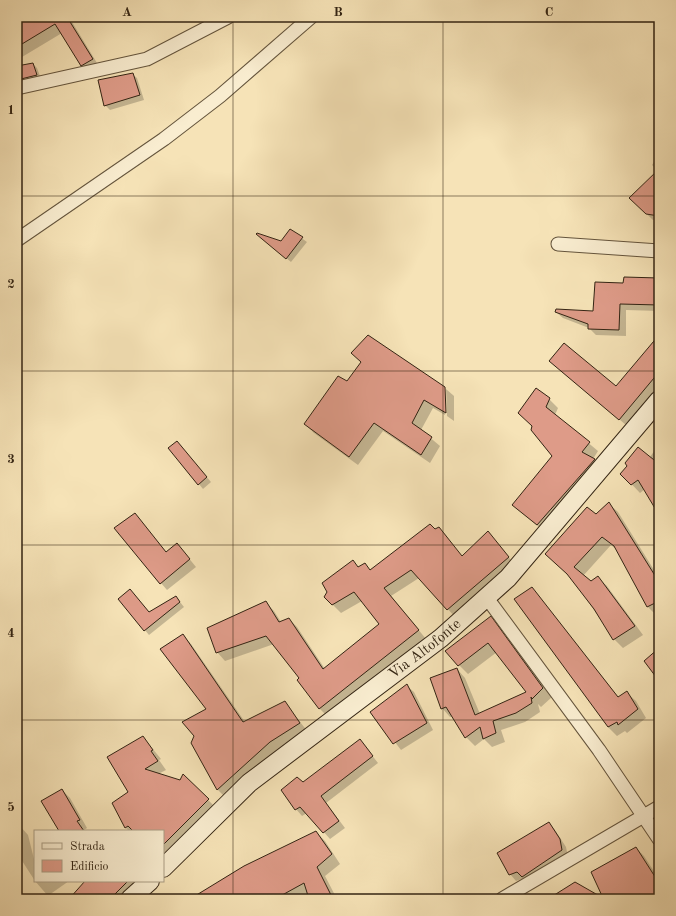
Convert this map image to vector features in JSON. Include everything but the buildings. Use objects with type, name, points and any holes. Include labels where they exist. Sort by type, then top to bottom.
[{"type":"street","points":[[17,88],[147,59],[228,17]]},
{"type":"street","points":[[17,240],[164,139],[220,96],[311,17]]},
{"type":"street","points":[[558,244],[659,251]]},
{"type":"street","name":"Via Altofonte","points":[[164,867],[249,783],[441,638],[487,598],[508,578],[659,400]]},
{"type":"street","points":[[487,598],[599,750],[659,839]]},
{"type":"street","points":[[504,898],[659,807]]},
{"type":"street","points":[[130,899],[149,882]]}]
